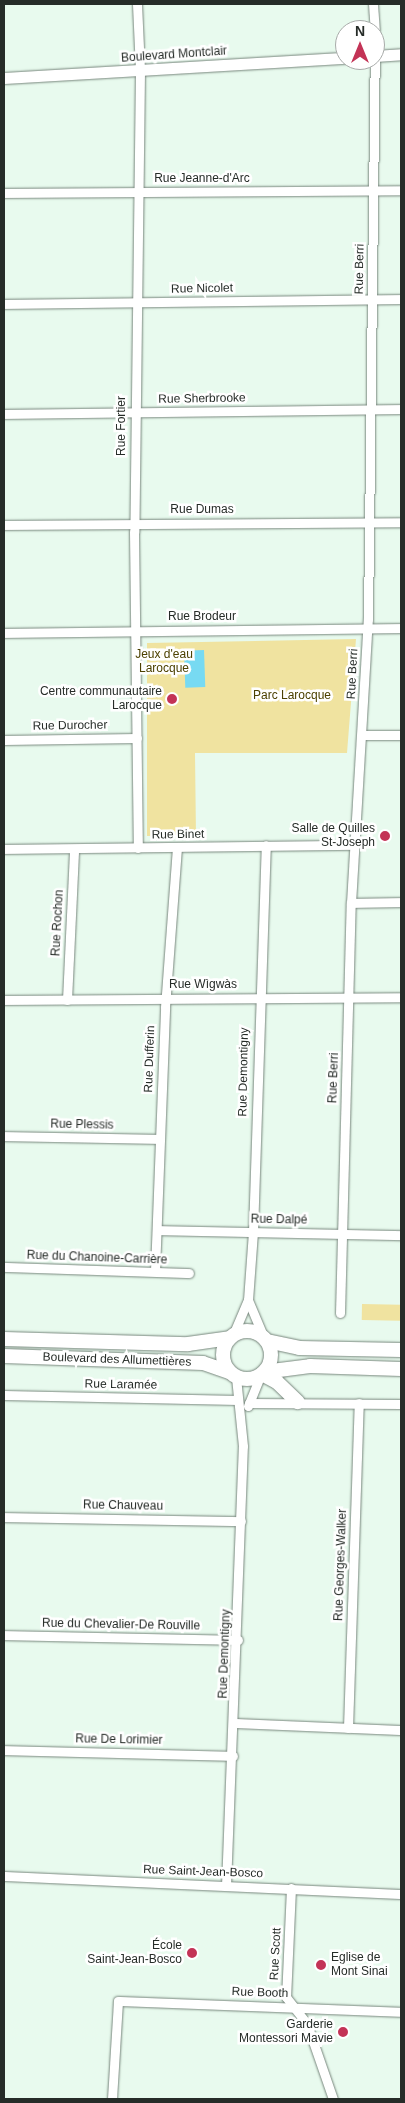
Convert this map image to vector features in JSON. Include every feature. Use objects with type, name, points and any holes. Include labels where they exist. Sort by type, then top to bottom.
[{"type":"main road","points":[[401,1350],[295,1347],[265,1340],[251,1332],[232,1337],[223,1355],[232,1374],[248,1380],[262,1374],[310,1366],[401,1369]]},
{"type":"main road","name":"Boulevard des Allumettières","points":[[4,1339],[188,1344],[232,1337]]},
{"type":"main road","points":[[262,1374],[271,1360],[265,1340]]},
{"type":"main road","name":"Boulevard des Allumettières","points":[[4,1356],[203,1363],[232,1374]]},
{"type":"main road","points":[[262,1374],[277,1382],[298,1402]]},
{"type":"street","name":"Rue Fortier","points":[[137,4],[140,71],[134,523],[138,848]]},
{"type":"street","points":[[373,4],[374,20]]},
{"type":"street","points":[[385,55],[401,54]]},
{"type":"street","name":"Boulevard Montclair","points":[[4,78],[335,59]]},
{"type":"street","name":"Rue Berri","points":[[340,1313],[353,845],[368,628],[369,410],[375,70]]},
{"type":"street","name":"Rue Jeanne-d'Arc","points":[[4,193],[401,190]]},
{"type":"street","name":"Rue Nicolet","points":[[4,304],[401,299]]},
{"type":"street","name":"Rue Sherbrooke","points":[[4,414],[401,410]]},
{"type":"street","name":"Rue Dumas","points":[[4,525],[401,522]]},
{"type":"street","name":"Rue Brodeur","points":[[4,633],[401,628]]},
{"type":"street","points":[[362,735],[401,735]]},
{"type":"street","name":"Rue Durocher","points":[[4,740],[137,738]]},
{"type":"street","name":"Rue Demontigny","points":[[232,1337],[248,1300],[253,1232],[259,998],[266,845]]},
{"type":"street","name":"Rue Binet","points":[[4,849],[353,845]]},
{"type":"street","name":"Rue Dufferin","points":[[155,1271],[159,1138],[177,848]]},
{"type":"street","name":"Rue Rochon","points":[[67,1000],[74,849]]},
{"type":"street","points":[[351,903],[401,902]]},
{"type":"street","name":"Rue Wìgwàs","points":[[4,1000],[168,997],[401,997]]},
{"type":"street","name":"Rue Plessis","points":[[4,1136],[159,1138]]},
{"type":"street","name":"Rue Dalpé","points":[[157,1230],[401,1235]]},
{"type":"street","name":"Rue du Chanoine-Carrière","points":[[4,1267],[189,1273]]},
{"type":"street","name":"Rue Demontigny","points":[[248,1300],[265,1340]]},
{"type":"street","name":"Rue Demontigny","points":[[226,1886],[242,1521],[243,1423],[232,1374]]},
{"type":"street","name":"Rue Demontigny","points":[[243,1423],[249,1403],[262,1374]]},
{"type":"street","name":"Rue Laramée","points":[[4,1395],[238,1400]]},
{"type":"street","points":[[249,1403],[401,1404]]},
{"type":"street","name":"Rue Georges-Walker","points":[[348,1728],[360,1403]]},
{"type":"street","name":"Rue Chauveau","points":[[4,1517],[242,1521]]},
{"type":"street","name":"Rue du Chevalier-De Rouville","points":[[4,1635],[238,1640]]},
{"type":"street","points":[[234,1724],[401,1730]]},
{"type":"street","name":"Rue De Lorimier","points":[[4,1750],[233,1756]]},
{"type":"street","name":"Rue Saint-Jean-Bosco","points":[[4,1876],[401,1894]]},
{"type":"street","name":"Rue Scott","points":[[291,1888],[286,1997],[315,2042],[333,2099]]},
{"type":"street","name":"Rue Booth","points":[[112,2099],[118,2001],[401,2012]]},
{"type":"green space","name":"Parc Larocque","points":[[356,639],[347,753],[195,753],[196,836],[147,836],[147,643]]},
{"type":"green space","points":[[362,1304],[401,1305],[401,1321],[362,1320]]},
{"type":"water","points":[[204,650],[205,687],[185,688],[184,651]]},
{"type":"place","name":"Centre communautaire Larocque","points":[[172,699]]},
{"type":"place","name":"Salle de Quilles St-Joseph","points":[[385,836]]},
{"type":"place","name":"École Saint-Jean-Bosco","points":[[192,1953]]},
{"type":"place","name":"Eglise de Mont Sinai","points":[[321,1965]]},
{"type":"place","name":"Garderie Montessori Mavie","points":[[343,2032]]},
{"type":"park label","name":"Jeux d'eau Larocque","points":[[164,662]]}]
